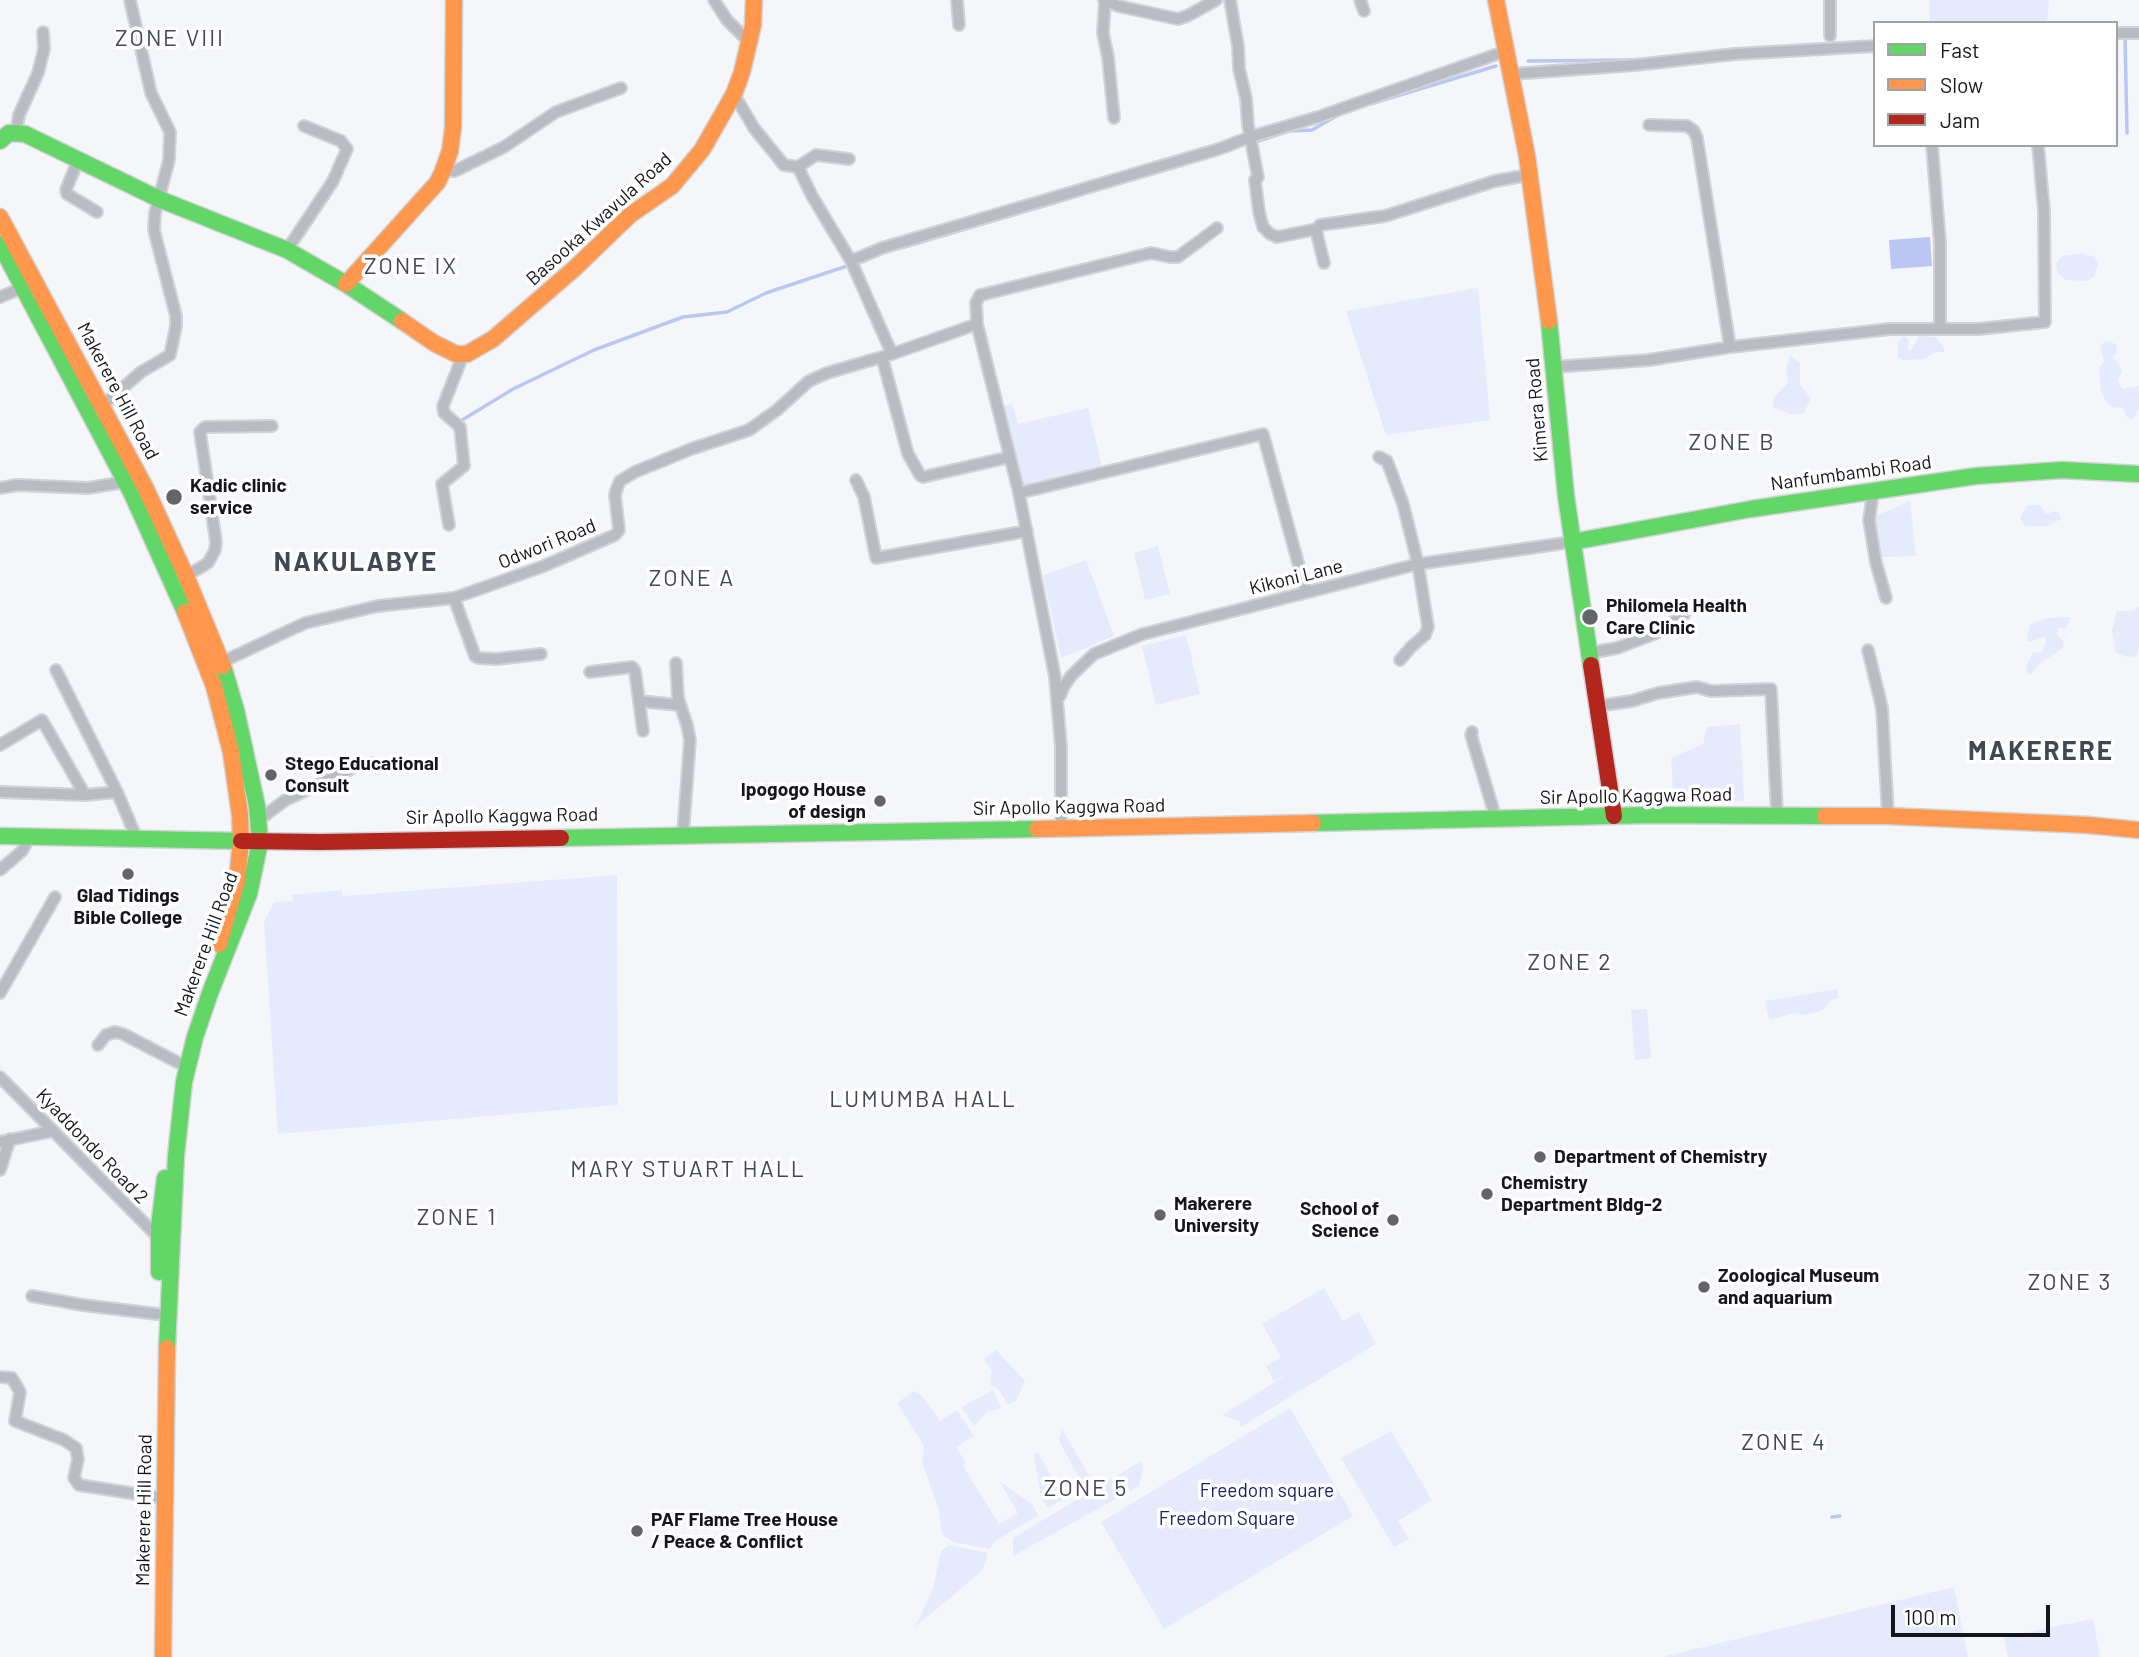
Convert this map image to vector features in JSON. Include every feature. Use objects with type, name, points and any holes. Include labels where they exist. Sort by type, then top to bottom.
[{"type":"main road","points":[[346,284],[437,183],[443,171],[450,151],[453,128],[454,0]]},
{"type":"main road","name":"Basooka Kwavula Road","points":[[459,354],[472,352],[493,339],[575,268],[630,215],[672,186],[702,150],[734,94],[750,43],[754,0]]},
{"type":"main road","name":"Kimera Road","points":[[1496,0],[1529,175],[1546,287],[1572,542],[1614,816]]},
{"type":"main road","points":[[0,141],[16,132],[25,134],[159,198],[287,250],[346,284],[405,325],[459,354]]},
{"type":"main road","name":"Makerere Hill Road","points":[[0,216],[145,487],[186,576],[222,662],[251,770],[258,821],[260,842],[249,894],[210,993],[184,1082],[176,1156],[167,1316],[163,1657]]},
{"type":"main road","name":"Makerere Hill Road","points":[[0,244],[125,482],[173,582],[214,686],[231,752],[240,815],[241,841],[237,881],[179,1063],[159,1238],[155,1657]]},
{"type":"main road","name":"Nanfumbambi Road","points":[[1572,542],[1751,509],[1976,476],[2062,470],[2139,474]]},
{"type":"main road","name":"Sir Apollo Kaggwa Road","points":[[0,836],[260,842],[1061,829],[1614,816],[1888,816],[2088,825],[2139,830]]},
{"type":"street","points":[[102,406],[141,372],[170,355],[176,316],[154,230],[169,160],[170,132],[151,93],[130,0]]},
{"type":"street","points":[[714,0],[727,20],[750,43]]},
{"type":"street","points":[[957,0],[958,25]]},
{"type":"street","points":[[1114,118],[1103,33],[1104,0],[1178,19],[1216,0]]},
{"type":"street","points":[[1230,0],[1258,177],[1255,180],[1259,212],[1263,227],[1270,234],[1277,237],[1317,229],[1323,224],[1397,213],[1495,181],[1529,175]]},
{"type":"street","points":[[1830,0],[1830,36]]},
{"type":"street","points":[[16,132],[19,115],[38,73],[44,49],[43,33]]},
{"type":"street","points":[[2118,33],[2139,33]]},
{"type":"street","points":[[1511,74],[1735,54],[1873,46]]},
{"type":"street","points":[[851,261],[882,248],[1219,149],[1250,136],[1318,117],[1506,51]]},
{"type":"street","points":[[443,171],[455,171],[504,147],[556,112],[621,88]]},
{"type":"street","points":[[734,94],[754,128],[784,165],[798,167],[816,155],[849,159]]},
{"type":"street","points":[[1649,125],[1687,126],[1694,131],[1697,138],[1730,347]]},
{"type":"street","points":[[287,250],[346,155],[345,144],[304,126]]},
{"type":"street","points":[[1933,147],[1940,243],[1940,329]]},
{"type":"street","points":[[1554,368],[1649,360],[1730,347],[1890,329],[1978,329],[2045,321],[2044,211],[2038,147]]},
{"type":"street","points":[[78,160],[66,190],[67,194],[97,212]]},
{"type":"street","points":[[798,167],[812,197],[851,261],[887,356],[908,454],[920,475],[923,477],[1010,457]]},
{"type":"street","points":[[1061,829],[1059,702],[1019,493],[975,308],[981,295],[1151,253],[1178,257],[1217,228]]},
{"type":"street","points":[[1317,229],[1324,263]]},
{"type":"street","points":[[0,297],[22,288]]},
{"type":"street","name":"Odwori Road","points":[[222,662],[305,623],[378,606],[454,598],[544,566],[615,535],[620,530],[615,495],[620,481],[635,472],[691,449],[750,430],[809,381],[827,373],[887,356],[977,324]]},
{"type":"street","points":[[449,525],[442,484],[464,466],[460,427],[444,413],[443,406],[459,354]]},
{"type":"street","points":[[186,576],[208,563],[216,542],[200,432],[205,427],[272,426]]},
{"type":"street","points":[[1019,493],[1263,434],[1307,592]]},
{"type":"street","points":[[1379,457],[1389,464],[1403,504],[1418,564],[1428,631],[1400,660]]},
{"type":"street","points":[[856,480],[864,497],[876,558],[1027,531]]},
{"type":"street","points":[[0,488],[17,485],[88,488],[125,482]]},
{"type":"street","points":[[1872,492],[1868,520],[1886,598]]},
{"type":"street","name":"Kikoni Lane","points":[[1059,702],[1064,686],[1071,676],[1094,654],[1143,634],[1418,564],[1572,542]]},
{"type":"street","points":[[454,598],[476,657],[496,659],[541,653]]},
{"type":"street","points":[[1589,653],[1617,648],[1654,634],[1684,615]]},
{"type":"street","points":[[1868,650],[1882,708],[1888,816]]},
{"type":"street","points":[[676,663],[679,705],[688,725],[690,740],[683,834]]},
{"type":"street","points":[[590,672],[632,667],[635,671],[643,731]]},
{"type":"street","points":[[56,670],[117,792],[137,839]]},
{"type":"street","points":[[1597,706],[1697,687],[1711,691],[1771,689],[1777,816]]},
{"type":"street","points":[[639,701],[679,705]]},
{"type":"street","points":[[0,745],[42,720],[85,795]]},
{"type":"street","points":[[1472,732],[1496,818]]},
{"type":"street","points":[[258,821],[284,801],[357,766],[371,763]]},
{"type":"street","points":[[0,792],[85,795],[117,792]]},
{"type":"street","points":[[0,870],[22,851],[30,836]]},
{"type":"street","points":[[0,993],[55,897]]},
{"type":"street","points":[[98,1045],[106,1035],[115,1032],[179,1063]]},
{"type":"street","name":"Kyaddondo Road 2","points":[[0,1077],[159,1238]]},
{"type":"street","points":[[0,1170],[5,1141],[53,1131]]},
{"type":"street","points":[[32,1296],[83,1306],[157,1314]]},
{"type":"street","points":[[0,1377],[12,1378],[20,1392],[15,1421],[64,1440],[76,1448],[78,1459],[74,1478],[79,1485],[156,1497]]},
{"type":"green space","points":[[1929,0],[2049,0],[2047,21],[1930,21]]},
{"type":"green space","points":[[2082,253],[2095,257],[2098,265],[2094,277],[2087,281],[2066,280],[2058,274],[2056,263],[2062,256]]},
{"type":"green space","points":[[1478,288],[1490,420],[1386,435],[1346,311]]},
{"type":"green space","points":[[1903,336],[1909,339],[1908,349],[1911,350],[1919,336],[1936,337],[1944,352],[1936,352],[1923,359],[1903,360],[1898,358],[1898,342]]},
{"type":"green space","points":[[2110,341],[2116,345],[2117,353],[2112,358],[2118,362],[2122,371],[2118,380],[2122,389],[2139,386],[2139,408],[2133,420],[2127,417],[2123,408],[2112,407],[2106,402],[2101,391],[2099,368],[2104,361],[2100,348],[2104,342]]},
{"type":"green space","points":[[1790,355],[1800,363],[1800,384],[1811,399],[1803,414],[1790,414],[1773,407],[1774,397],[1788,383],[1786,368]]},
{"type":"green space","points":[[1012,404],[1018,424],[1088,408],[1102,466],[1022,485],[1004,406]]},
{"type":"green space","points":[[1910,501],[1916,556],[1881,557],[1871,518]]},
{"type":"green space","points":[[2027,505],[2040,505],[2046,514],[2056,511],[2061,519],[2047,526],[2025,526],[2020,518]]},
{"type":"green space","points":[[1158,546],[1170,594],[1145,600],[1134,553]]},
{"type":"green space","points":[[1086,560],[1114,636],[1061,658],[1043,575]]},
{"type":"green space","points":[[2139,607],[2137,656],[2128,657],[2116,653],[2112,631],[2117,611],[2133,611]]},
{"type":"green space","points":[[2070,617],[2064,629],[2059,627],[2057,632],[2064,641],[2063,648],[2039,664],[2031,675],[2027,673],[2026,666],[2033,653],[2042,652],[2046,642],[2045,637],[2028,642],[2030,624],[2048,618]]},
{"type":"green space","points":[[1186,635],[1200,694],[1156,705],[1142,646]]},
{"type":"green space","points":[[1740,724],[1744,801],[1674,804],[1671,758],[1703,744],[1707,727]]},
{"type":"green space","points":[[617,875],[618,1105],[278,1134],[264,922],[274,902],[293,901],[292,895],[342,890],[343,896]]},
{"type":"green space","points":[[1837,989],[1838,998],[1831,1000],[1822,1011],[1803,1015],[1795,1013],[1769,1020],[1765,1001]]},
{"type":"green space","points":[[1647,1009],[1651,1058],[1635,1060],[1631,1010]]},
{"type":"green space","points":[[1324,1288],[1343,1321],[1359,1312],[1376,1344],[1241,1427],[1239,1421],[1222,1415],[1293,1371],[1274,1381],[1266,1366],[1281,1357],[1262,1324]]},
{"type":"green space","points":[[996,1350],[1025,1381],[1016,1401],[1008,1405],[999,1390],[990,1384],[992,1371],[984,1359]]},
{"type":"green space","points":[[993,1390],[1001,1408],[987,1412],[974,1426],[961,1407]]},
{"type":"green space","points":[[914,1391],[922,1396],[940,1421],[957,1410],[974,1436],[956,1447],[966,1463],[963,1466],[999,1524],[1018,1513],[999,1481],[1033,1505],[1038,1516],[995,1541],[990,1549],[953,1542],[944,1536],[939,1510],[922,1462],[924,1446],[897,1403]]},
{"type":"green space","name":"Freedom Square","points":[[1290,1408],[1353,1516],[1164,1629],[1101,1522]]},
{"type":"green space","points":[[1062,1429],[1093,1482],[1048,1508],[1042,1501],[1034,1455],[1038,1453],[1061,1493],[1081,1482],[1059,1440]]},
{"type":"green space","points":[[1391,1431],[1432,1500],[1398,1521],[1409,1539],[1394,1547],[1341,1458]]},
{"type":"green space","points":[[1141,1461],[1143,1470],[1139,1486],[1013,1556],[1013,1538]]},
{"type":"green space","points":[[949,1545],[988,1553],[982,1571],[915,1627],[933,1589],[941,1551]]},
{"type":"green space","points":[[1954,1587],[1968,1657],[1665,1657],[1666,1656]]},
{"type":"green space","points":[[2093,1619],[2100,1657],[2008,1657],[2004,1637]]},
{"type":"water","points":[[1930,237],[1932,266],[1891,269],[1889,240]]},
{"type":"waterway","points":[[2125,37],[2127,133]]},
{"type":"waterway","points":[[1528,61],[1634,60]]},
{"type":"waterway","points":[[1370,104],[1496,66]]},
{"type":"waterway","points":[[1252,143],[1289,131],[1312,130],[1340,114]]},
{"type":"waterway","points":[[904,247],[1084,194]]},
{"type":"waterway","points":[[459,422],[513,389],[594,350],[683,317],[727,312],[766,293],[850,265]]},
{"type":"waterway","points":[[1832,1517],[1840,1516]]},
{"type":"traffic: fast","points":[[0,141],[9,133],[25,134],[159,199],[287,250],[402,321]]},
{"type":"traffic: fast","points":[[0,244],[132,494],[185,612]]},
{"type":"traffic: fast","points":[[1549,321],[1566,496],[1591,665]]},
{"type":"traffic: fast","points":[[1572,542],[1751,509],[1976,476],[2062,470],[2139,474]]},
{"type":"traffic: fast","points":[[167,1348],[176,1156],[184,1082],[210,993],[249,894],[260,842],[257,806],[236,710],[223,666]]},
{"type":"traffic: fast","points":[[1313,823],[1651,815],[1825,816]]},
{"type":"traffic: fast","points":[[561,838],[1037,829]]},
{"type":"traffic: fast","points":[[0,836],[241,841]]},
{"type":"traffic: fast","points":[[159,1272],[159,1227],[165,1178]]},
{"type":"traffic: slow","points":[[346,284],[437,183],[443,171],[450,151],[453,128],[454,0]]},
{"type":"traffic: slow","points":[[402,321],[434,343],[456,354],[467,354],[493,339],[575,268],[630,215],[672,186],[702,150],[734,94],[753,25],[754,0]]},
{"type":"traffic: slow","points":[[1496,0],[1527,156],[1549,321]]},
{"type":"traffic: slow","points":[[0,217],[145,487],[223,666]]},
{"type":"traffic: slow","points":[[185,612],[214,686],[231,752],[240,815],[241,841],[237,881],[219,944]]},
{"type":"traffic: slow","points":[[1825,816],[1888,816],[2088,825],[2139,830]]},
{"type":"traffic: slow","points":[[1037,829],[1313,823]]},
{"type":"traffic: slow","points":[[163,1657],[167,1348]]},
{"type":"traffic: jam","points":[[1591,665],[1614,816]]},
{"type":"traffic: jam","points":[[241,841],[561,838]]},
{"type":"place","name":"Kadic clinic service","points":[[174,497]]},
{"type":"place","name":"Philomela Health Care Clinic","points":[[1590,617]]},
{"type":"place","name":"Stego Educational Consult","points":[[271,775]]},
{"type":"place","name":"Ipogogo House of design","points":[[880,801]]},
{"type":"place","name":"Glad Tidings Bible College","points":[[128,874]]},
{"type":"place","name":"Department of Chemistry","points":[[1540,1157]]},
{"type":"place","name":"Chemistry Department Bldg-2","points":[[1487,1194]]},
{"type":"place","name":"Makerere University","points":[[1160,1215]]},
{"type":"place","name":"School of Science","points":[[1393,1220]]},
{"type":"place","name":"Zoological Museum and aquarium","points":[[1704,1287]]},
{"type":"place","name":"PAF Flame Tree House / Peace & Conflict","points":[[637,1531]]},
{"type":"district","name":"ZONE VIII","points":[[170,38]]},
{"type":"district","name":"ZONE IX","points":[[411,266]]},
{"type":"district","name":"ZONE B","points":[[1732,442]]},
{"type":"district","name":"NAKULABYE","points":[[356,562]]},
{"type":"district","name":"ZONE A","points":[[692,578]]},
{"type":"district","name":"MAKERERE","points":[[2041,751]]},
{"type":"district","name":"ZONE 2","points":[[1570,962]]},
{"type":"district","name":"LUMUMBA HALL","points":[[923,1099]]},
{"type":"district","name":"MARY STUART HALL","points":[[688,1169]]},
{"type":"district","name":"ZONE 1","points":[[457,1217]]},
{"type":"district","name":"ZONE 3","points":[[2070,1282]]},
{"type":"district","name":"ZONE 4","points":[[1784,1442]]},
{"type":"district","name":"ZONE 5","points":[[1086,1488]]},
{"type":"park label","name":"Freedom square","points":[[1267,1491]]}]
